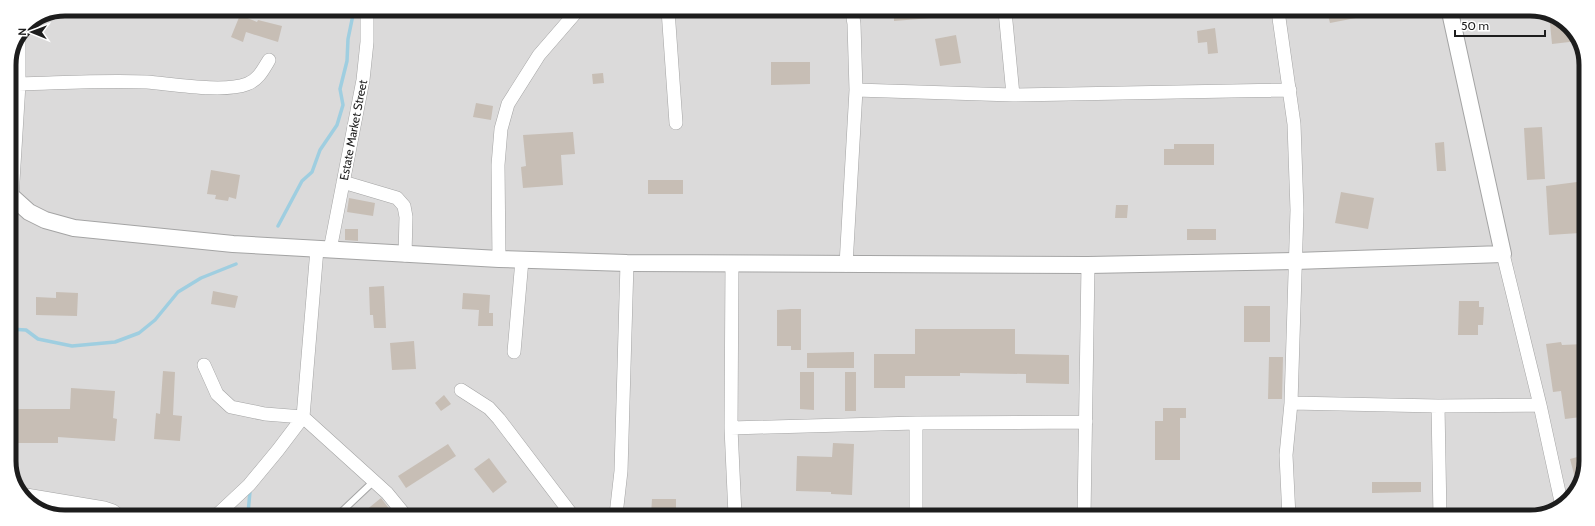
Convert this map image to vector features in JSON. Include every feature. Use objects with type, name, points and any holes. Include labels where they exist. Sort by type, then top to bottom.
[{"type":"street","name":"Estate Market Street","points":[[303,417],[323,249],[343,182],[363,80],[367,42],[367,16]]},
{"type":"street","points":[[499,259],[498,165],[501,129],[508,104],[539,55],[573,16]]},
{"type":"street","points":[[668,16],[676,123]]},
{"type":"street","points":[[846,265],[856,90],[853,16]]},
{"type":"street","points":[[1005,16],[1013,95]]},
{"type":"street","points":[[1279,16],[1290,90],[1295,159],[1296,210],[1291,403],[1286,455],[1289,510]]},
{"type":"street","points":[[1451,16],[1503,254],[1540,405],[1561,499]]},
{"type":"street","points":[[16,116],[19,50]]},
{"type":"street","points":[[18,84],[146,82],[192,86],[240,86],[256,80],[269,60]]},
{"type":"street","points":[[856,90],[1013,95],[1290,90]]},
{"type":"street","points":[[343,182],[397,198],[404,206],[406,216],[405,255]]},
{"type":"street","points":[[16,200],[29,212],[45,220],[74,228],[233,244],[405,255],[522,260],[627,263],[846,265],[1088,265],[1295,261],[1503,254]]},
{"type":"street","points":[[514,352],[522,260]]},
{"type":"street","points":[[617,510],[621,471],[627,263]]},
{"type":"street","points":[[732,263],[731,428],[735,510]]},
{"type":"street","points":[[1084,510],[1088,265]]},
{"type":"street","points":[[204,365],[217,394],[231,406],[265,414],[303,417],[387,493],[401,510]]},
{"type":"street","points":[[461,390],[489,408],[499,419],[568,510]]},
{"type":"street","points":[[1291,403],[1438,406],[1540,405]]},
{"type":"street","points":[[1438,406],[1440,510]]},
{"type":"street","points":[[222,510],[249,485],[303,417]]},
{"type":"street","points":[[731,428],[916,423],[1086,422]]},
{"type":"street","points":[[916,423],[916,510]]},
{"type":"street","points":[[30,496],[99,510]]},
{"type":"lane","points":[[343,510],[374,481]]},
{"type":"shaded area","points":[[56,17],[1539,17],[1551,21],[1565,30],[1575,46],[1579,62],[1578,470],[1571,488],[1560,500],[1539,509],[1530,510],[59,510],[41,503],[30,496],[19,476],[16,464],[16,65],[20,46],[30,30],[46,20]]},
{"type":"building","points":[[240,16],[257,22],[258,20],[282,26],[278,42],[246,32],[243,42],[231,37]]},
{"type":"building","points":[[894,16],[931,16],[931,18],[894,21]]},
{"type":"building","points":[[1328,16],[1366,16],[1330,23]]},
{"type":"building","points":[[1550,21],[1565,30],[1572,42],[1552,44]]},
{"type":"building","points":[[1215,28],[1218,53],[1208,54],[1207,42],[1198,43],[1197,31]]},
{"type":"building","points":[[956,35],[961,63],[940,66],[935,39]]},
{"type":"building","points":[[771,62],[810,62],[810,84],[771,85]]},
{"type":"building","points":[[603,73],[604,83],[593,84],[592,74]]},
{"type":"building","points":[[476,103],[493,106],[491,120],[473,117]]},
{"type":"building","points":[[1542,127],[1545,179],[1527,180],[1524,128]]},
{"type":"building","points":[[573,132],[575,154],[561,155],[563,185],[523,188],[521,167],[526,166],[523,135]]},
{"type":"building","points":[[1444,142],[1446,171],[1437,171],[1435,143]]},
{"type":"building","points":[[1174,144],[1214,144],[1214,165],[1164,165],[1164,149],[1174,149]]},
{"type":"building","points":[[211,170],[240,175],[236,199],[229,197],[228,201],[215,199],[216,195],[207,194]]},
{"type":"building","points":[[648,180],[683,180],[683,194],[648,194]]},
{"type":"building","points":[[1577,182],[1579,233],[1549,235],[1546,186]]},
{"type":"building","points":[[1341,192],[1374,198],[1368,229],[1335,223]]},
{"type":"building","points":[[349,198],[375,203],[373,216],[347,212]]},
{"type":"building","points":[[1116,205],[1128,205],[1127,218],[1115,218]]},
{"type":"building","points":[[345,229],[358,229],[358,241],[345,240]]},
{"type":"building","points":[[1187,229],[1216,229],[1216,240],[1187,240]]},
{"type":"building","points":[[384,286],[386,328],[374,328],[373,315],[370,315],[369,287]]},
{"type":"building","points":[[213,291],[238,296],[235,308],[211,304]]},
{"type":"building","points":[[56,292],[78,293],[77,316],[36,315],[36,297],[56,298]]},
{"type":"building","points":[[463,293],[490,295],[489,313],[493,313],[493,326],[478,326],[479,310],[462,309]]},
{"type":"building","points":[[1459,301],[1479,301],[1479,307],[1484,307],[1483,325],[1478,325],[1478,335],[1458,335]]},
{"type":"building","points":[[1244,306],[1270,306],[1270,342],[1244,342]]},
{"type":"building","points":[[801,309],[801,350],[791,350],[791,346],[777,346],[777,310]]},
{"type":"building","points":[[915,329],[1015,329],[1015,354],[1069,355],[1069,384],[1026,383],[1026,374],[960,373],[960,376],[905,376],[905,388],[874,388],[874,354],[915,354]]},
{"type":"building","points":[[414,341],[416,369],[392,370],[390,343]]},
{"type":"building","points":[[1561,342],[1562,345],[1579,344],[1579,417],[1565,419],[1561,391],[1553,392],[1546,344]]},
{"type":"building","points":[[854,352],[854,368],[807,368],[807,353]]},
{"type":"building","points":[[1269,357],[1283,357],[1282,399],[1268,399]]},
{"type":"building","points":[[163,371],[175,372],[173,415],[182,416],[180,441],[154,439],[156,413],[160,414]]},
{"type":"building","points":[[800,372],[814,372],[814,410],[800,409]]},
{"type":"building","points":[[845,372],[856,372],[856,411],[845,411]]},
{"type":"building","points":[[71,388],[115,391],[113,418],[117,419],[115,441],[58,437],[58,443],[16,443],[16,409],[70,409]]},
{"type":"building","points":[[444,395],[451,404],[441,411],[435,403]]},
{"type":"building","points":[[1163,408],[1186,408],[1186,418],[1180,418],[1180,460],[1155,460],[1155,421],[1163,421]]},
{"type":"building","points":[[833,443],[854,444],[852,495],[831,494],[831,492],[796,491],[797,456],[832,457]]},
{"type":"building","points":[[448,444],[456,456],[406,488],[398,476]]},
{"type":"building","points":[[1579,457],[1578,470],[1575,478],[1575,478],[1570,459]]},
{"type":"building","points":[[489,458],[507,482],[493,493],[474,469]]},
{"type":"building","points":[[1372,482],[1421,482],[1421,492],[1372,493]]},
{"type":"building","points":[[381,498],[390,510],[366,510]]},
{"type":"building","points":[[652,499],[676,499],[676,510],[651,510]]},
{"type":"waterway","points":[[278,226],[302,181],[312,172],[320,150],[337,125],[343,105],[340,89],[347,61],[348,39],[353,16]]},
{"type":"waterway","points":[[16,329],[26,330],[38,339],[72,346],[115,342],[139,333],[155,320],[178,292],[201,278],[236,264]]},
{"type":"waterway","points":[[248,510],[250,491]]}]
